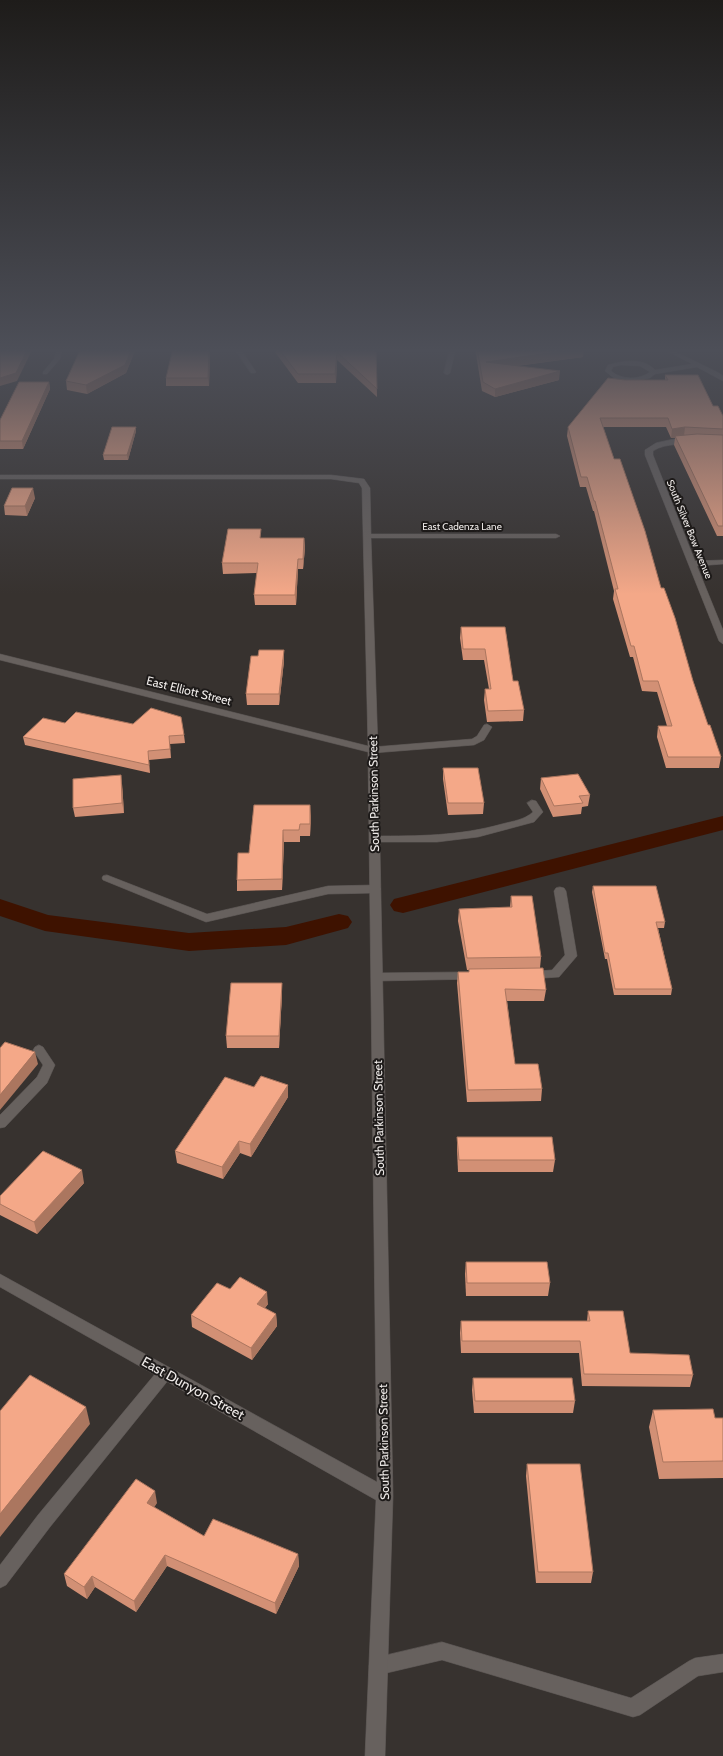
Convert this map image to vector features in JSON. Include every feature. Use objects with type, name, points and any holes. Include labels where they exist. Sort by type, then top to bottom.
[{"type":"street","name":"South Silver Bow Avenue","points":[[701,441],[666,442],[654,446],[649,450],[649,455],[723,641]]},
{"type":"street","name":"South Parkinson Street","points":[[0,477],[331,477],[361,481],[366,488],[373,750],[385,1496],[375,1756]]},
{"type":"street","name":"East Cadenza Lane","points":[[368,536],[556,536]]},
{"type":"street","points":[[693,564],[723,562]]},
{"type":"street","name":"East Elliott Street","points":[[0,657],[373,750],[474,742],[481,738],[487,727]]},
{"type":"street","points":[[374,839],[437,839],[478,834],[530,820],[538,812],[532,803]]},
{"type":"street","points":[[107,878],[206,918],[328,890],[375,889]]},
{"type":"street","points":[[517,976],[555,974],[571,956],[560,891]]},
{"type":"street","points":[[377,977],[487,976]]},
{"type":"street","points":[[0,1123],[42,1080],[48,1065],[39,1050]]},
{"type":"street","name":"East Dunyon Street","points":[[0,1280],[385,1496]]},
{"type":"street","points":[[0,1579],[44,1521],[165,1372]]},
{"type":"street","points":[[378,1666],[442,1652],[633,1708],[695,1667],[723,1663]]},
{"type":"building","points":[[0,430],[27,430],[22,441],[0,441]]},
{"type":"building","points":[[111,430],[135,430],[127,455],[103,455]]},
{"type":"building","points":[[569,430],[604,430],[614,459],[620,459],[645,531],[661,588],[664,588],[675,618],[693,681],[721,757],[668,757],[658,726],[672,726],[658,681],[643,681],[634,646],[631,646],[615,589],[618,589],[595,501],[587,477],[581,477]]},
{"type":"building","points":[[697,434],[723,435],[723,526],[718,526],[675,436]]},
{"type":"building","points":[[12,488],[33,488],[25,506],[4,506]]},
{"type":"building","points":[[228,529],[261,529],[260,538],[304,538],[303,559],[298,559],[295,595],[254,595],[258,563],[222,563]]},
{"type":"building","points":[[461,627],[505,627],[513,681],[518,681],[524,710],[488,711],[485,689],[491,689],[485,649],[463,649]]},
{"type":"building","points":[[259,650],[284,650],[279,694],[246,694],[251,656],[258,656]]},
{"type":"building","points":[[151,708],[181,717],[184,735],[169,736],[170,749],[148,751],[149,765],[23,737],[43,718],[65,723],[76,712],[133,724]]},
{"type":"building","points":[[443,768],[478,768],[484,803],[448,803]]},
{"type":"building","points":[[578,774],[590,795],[579,796],[583,803],[554,806],[541,778]]},
{"type":"building","points":[[121,775],[122,803],[73,808],[73,779]]},
{"type":"building","points":[[254,805],[310,805],[310,824],[300,824],[299,830],[283,830],[282,879],[237,880],[238,853],[249,853]]},
{"type":"building","points":[[593,886],[656,886],[665,922],[656,922],[672,989],[615,989],[608,953],[605,953]]},
{"type":"building","points":[[511,896],[532,896],[541,957],[467,958],[459,909],[512,907]]},
{"type":"building","points":[[543,968],[546,990],[505,989],[515,1064],[538,1064],[542,1089],[468,1090],[458,972],[469,972],[469,969]]},
{"type":"building","points":[[231,983],[282,983],[279,1036],[226,1036]]},
{"type":"building","points":[[5,1042],[35,1052],[0,1095],[0,1048]]},
{"type":"building","points":[[261,1076],[288,1085],[250,1144],[239,1141],[222,1167],[175,1151],[225,1077],[254,1087]]},
{"type":"building","points":[[457,1137],[552,1137],[555,1160],[459,1160]]},
{"type":"building","points":[[43,1151],[82,1170],[34,1222],[0,1204],[0,1196]]},
{"type":"building","points":[[466,1262],[547,1262],[550,1283],[467,1283]]},
{"type":"building","points":[[240,1277],[267,1292],[257,1304],[276,1314],[251,1348],[191,1315],[217,1283],[230,1289]]},
{"type":"building","points":[[588,1311],[623,1311],[630,1353],[689,1355],[693,1375],[584,1374],[580,1341],[462,1341],[461,1321],[590,1321]]},
{"type":"building","points":[[30,1375],[86,1407],[0,1514],[0,1411]]},
{"type":"building","points":[[473,1378],[572,1378],[575,1401],[475,1401]]},
{"type":"building","points":[[713,1409],[715,1418],[723,1418],[723,1461],[663,1462],[653,1410]]},
{"type":"building","points":[[527,1464],[580,1464],[593,1572],[538,1572]]},
{"type":"building","points":[[136,1479],[155,1491],[147,1503],[204,1536],[213,1519],[298,1554],[275,1603],[165,1555],[134,1601],[92,1576],[84,1587],[64,1574]]},
{"type":"waterway","points":[[403,905],[723,823]]},
{"type":"waterway","points":[[0,907],[45,923],[189,942],[286,936],[339,922]]}]
